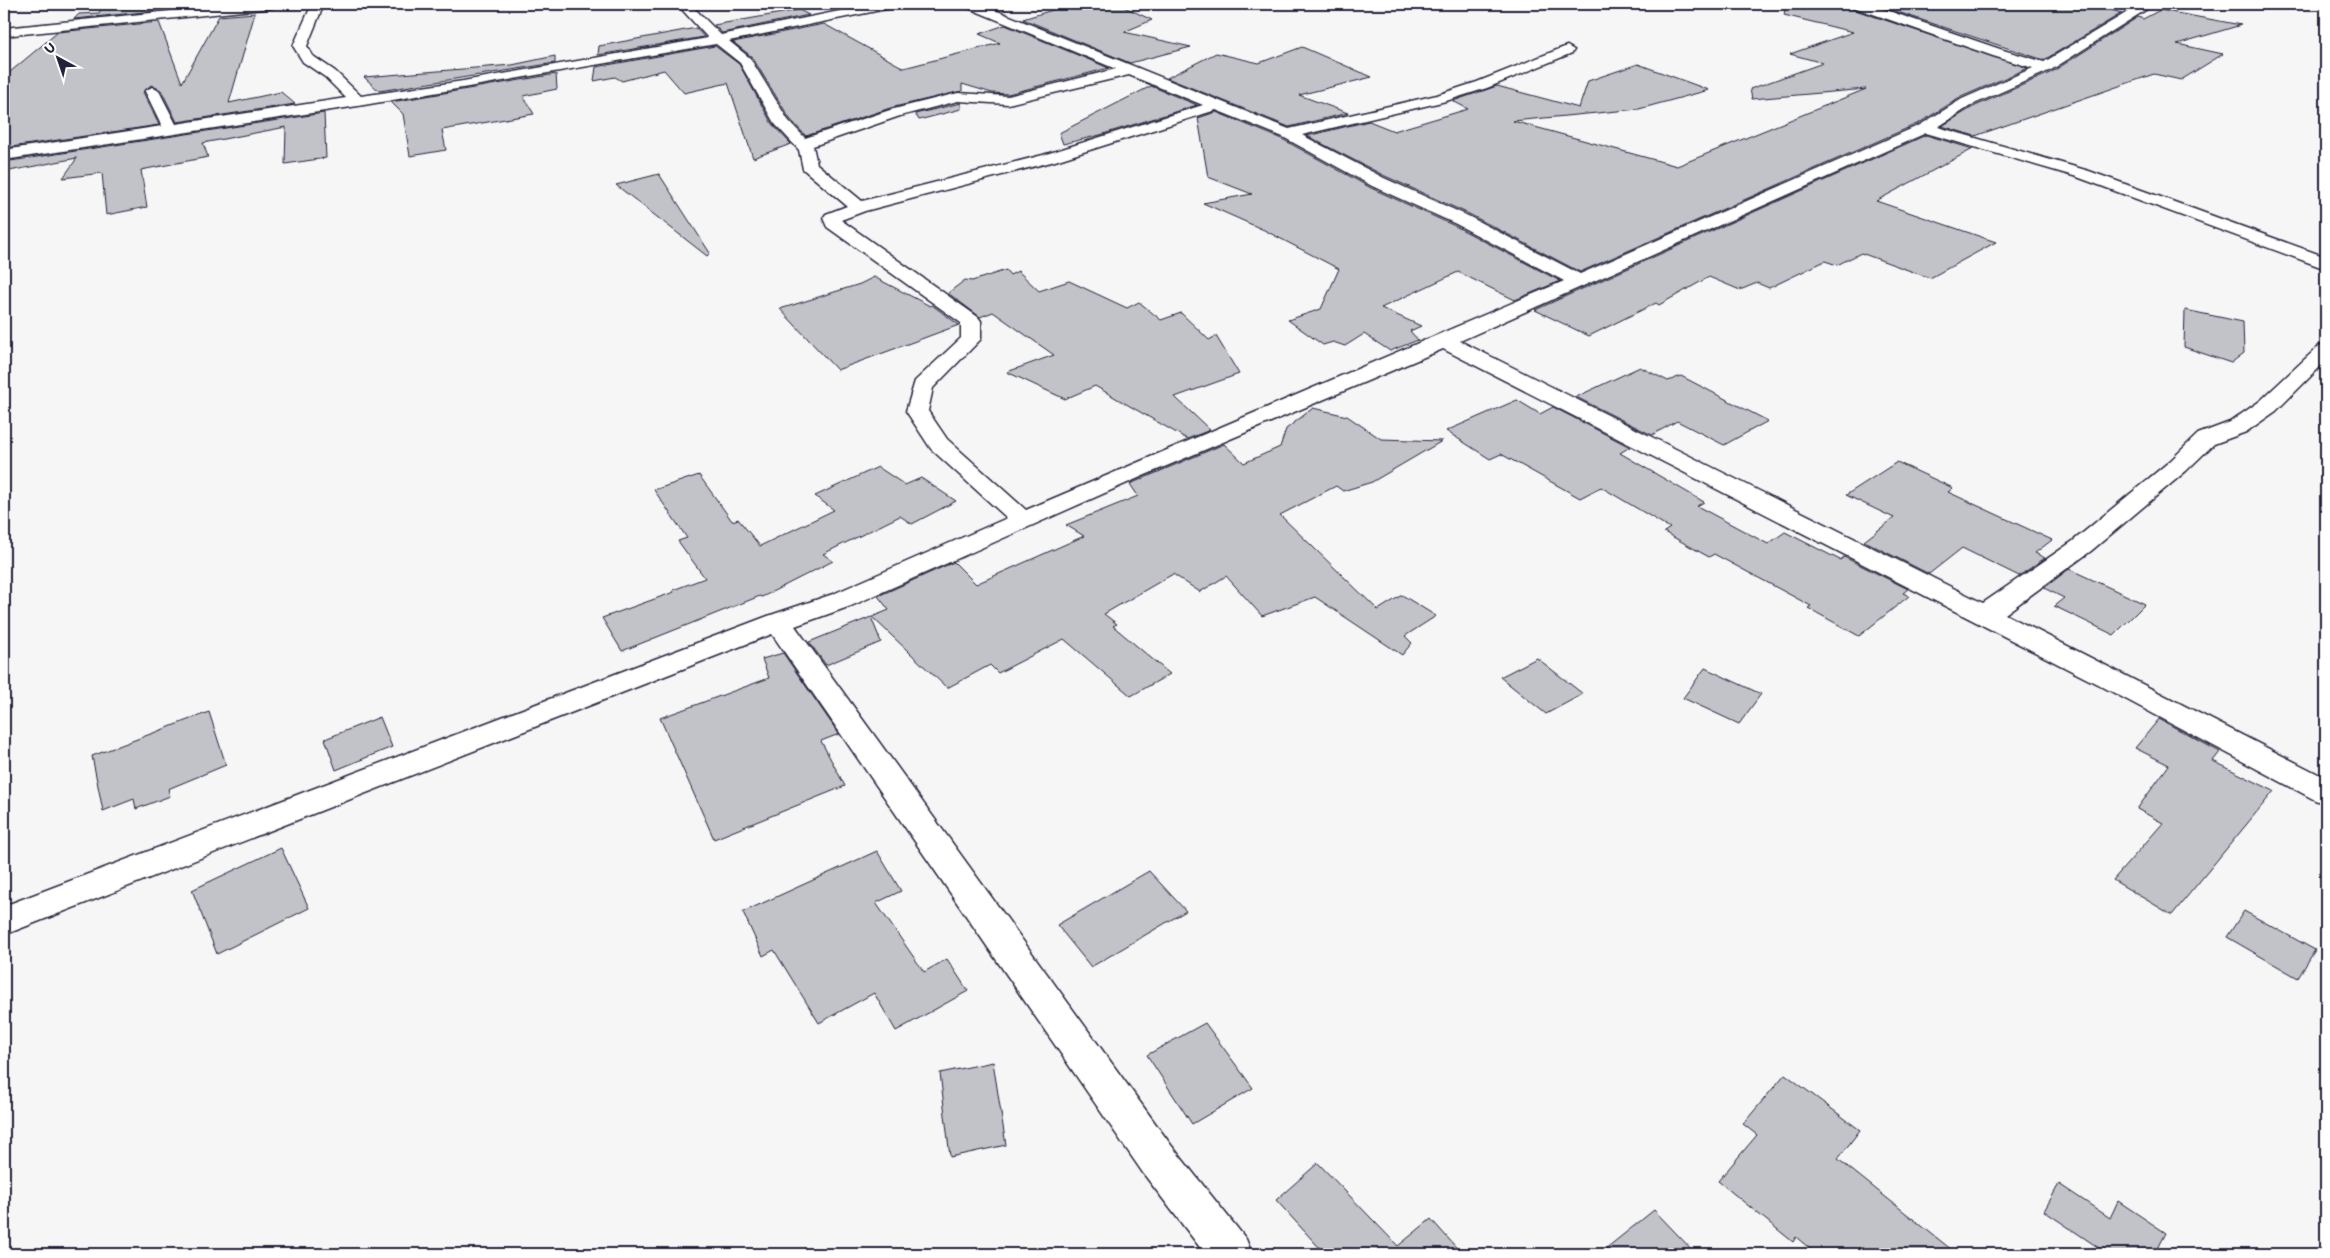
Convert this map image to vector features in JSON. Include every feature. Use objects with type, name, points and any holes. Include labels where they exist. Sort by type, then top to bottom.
[{"type":"street","points":[[4,32],[272,4]]},
{"type":"street","points":[[318,4],[300,46],[308,59],[330,74],[358,102]]},
{"type":"street","points":[[683,4],[718,40],[745,61],[782,123],[808,150],[809,166],[859,207]]},
{"type":"street","points":[[4,155],[170,128],[358,102],[718,40],[891,4]]},
{"type":"street","points":[[970,4],[1288,134],[1378,182],[1462,220],[1578,281]]},
{"type":"street","points":[[1857,4],[1998,53],[2046,67]]},
{"type":"street","points":[[4,921],[778,622],[842,600],[1024,520],[1444,341],[1925,128],[1967,102],[2046,67],[2149,4]]},
{"type":"street","points":[[1288,134],[1441,98],[1482,85],[1567,50]]},
{"type":"street","points":[[802,144],[894,113],[958,97],[1008,100],[1131,70]]},
{"type":"street","points":[[152,91],[170,128]]},
{"type":"street","points":[[1024,520],[939,444],[917,411],[922,386],[971,340],[972,321],[833,223],[832,218],[859,207],[1049,158],[1218,105]]},
{"type":"street","points":[[1925,128],[2083,174],[2326,263]]},
{"type":"street","points":[[1444,341],[1985,615],[2326,792]]},
{"type":"street","points":[[1985,615],[2082,546],[2178,466],[2206,439],[2238,427],[2268,406],[2326,350]]},
{"type":"street","points":[[778,622],[1157,1159],[1231,1254]]},
{"type":"building","points":[[152,4],[154,11],[74,19],[79,14],[99,13],[101,9]]},
{"type":"building","points":[[1072,4],[1118,4],[1152,20],[1124,32],[1191,47],[1130,63],[1023,19]]},
{"type":"building","points":[[1786,4],[1849,4],[1852,9],[2028,68],[1961,97],[1919,123],[1580,272],[1469,214],[1385,176],[1307,136],[1369,121],[1394,131],[1468,109],[1453,101],[1497,86],[1579,108],[1588,81],[1638,64],[1709,90],[1639,109],[1513,121],[1677,166],[1866,89],[1752,99],[1750,89],[1823,63],[1790,54],[1853,32],[1784,15]]},
{"type":"building","points":[[1873,4],[2089,4],[2122,13],[2044,60]]},
{"type":"building","points":[[799,10],[809,15],[722,33],[714,25]]},
{"type":"building","points":[[2160,10],[2241,25],[2177,44],[2223,54],[2181,80],[2154,74],[1975,136],[1942,126],[1973,107],[2052,72],[2138,17],[2143,19]]},
{"type":"building","points":[[255,13],[229,103],[281,92],[295,104],[177,122],[161,90],[151,85],[143,92],[159,125],[4,148],[4,77],[58,32],[159,22],[182,83],[219,16]]},
{"type":"building","points":[[824,24],[904,68],[1000,43],[979,34],[1005,25],[1109,68],[1008,94],[992,93],[962,84],[962,91],[890,108],[806,136],[790,119],[752,57],[733,42]]},
{"type":"building","points":[[696,28],[704,37],[598,55],[599,46]]},
{"type":"building","points":[[715,46],[739,64],[772,124],[791,144],[753,158],[728,83],[684,93],[664,70],[622,81],[615,77],[594,81],[596,67]]},
{"type":"building","points":[[1302,47],[1372,77],[1299,95],[1348,113],[1289,127],[1167,78],[1216,53],[1259,63]]},
{"type":"building","points":[[555,56],[555,63],[379,91],[364,77],[512,65]]},
{"type":"building","points":[[556,74],[557,89],[523,96],[534,114],[442,130],[446,150],[410,156],[403,114],[391,102]]},
{"type":"building","points":[[1151,86],[1197,105],[1100,135],[1063,144],[1059,133]]},
{"type":"building","points":[[961,103],[961,109],[919,120],[915,114]]},
{"type":"building","points":[[1216,112],[1282,139],[1371,188],[1455,226],[1560,281],[1515,300],[1458,272],[1381,308],[1421,326],[1410,331],[1418,340],[1390,351],[1364,334],[1345,346],[1333,342],[1323,345],[1288,320],[1321,309],[1339,269],[1264,230],[1203,203],[1252,194],[1208,177],[1198,118]]},
{"type":"building","points":[[324,113],[326,158],[285,164],[286,127],[203,143],[208,157],[141,170],[147,207],[106,215],[102,173],[63,178],[77,158],[4,172],[4,162]]},
{"type":"building","points":[[1926,135],[1973,149],[1876,201],[1996,242],[1930,278],[1861,253],[1837,265],[1825,261],[1769,288],[1757,283],[1740,290],[1709,277],[1659,305],[1656,303],[1589,336],[1535,310]]},
{"type":"building","points":[[659,174],[710,253],[707,256],[616,185]]},
{"type":"building","points":[[1006,270],[1010,275],[1018,271],[1039,291],[1069,281],[1127,308],[1139,302],[1161,320],[1181,313],[1209,340],[1216,336],[1239,374],[1175,397],[1210,430],[1187,439],[1095,386],[1065,399],[1007,372],[1054,355],[993,312],[980,317],[948,293],[965,280],[972,281]]},
{"type":"building","points":[[874,277],[930,306],[932,305],[959,325],[837,370],[780,309],[860,284]]},
{"type":"building","points":[[2185,310],[2243,322],[2244,353],[2231,363],[2184,347]]},
{"type":"building","points":[[1640,367],[1668,381],[1681,376],[1768,421],[1724,445],[1677,421],[1652,435],[1576,397]]},
{"type":"building","points":[[1517,400],[1540,414],[1553,407],[1630,447],[1620,453],[1704,502],[1697,506],[1768,544],[1785,532],[1840,560],[1844,557],[1908,589],[1903,593],[1909,596],[1859,636],[1808,608],[1811,606],[1714,554],[1709,557],[1664,532],[1670,528],[1601,487],[1580,498],[1501,454],[1490,459],[1446,431]]},
{"type":"building","points":[[1313,408],[1347,416],[1381,439],[1442,441],[1372,482],[1343,491],[1336,486],[1280,515],[1378,610],[1402,595],[1436,616],[1405,636],[1412,643],[1402,655],[1315,597],[1262,616],[1226,576],[1200,592],[1173,574],[1104,614],[1117,624],[1113,626],[1170,674],[1131,696],[1064,639],[998,673],[990,665],[947,688],[872,617],[889,610],[878,596],[954,562],[976,584],[1084,536],[1066,525],[1138,496],[1130,484],[1224,444],[1244,463],[1280,447],[1286,429]]},
{"type":"building","points":[[1897,462],[1953,488],[1948,492],[2052,540],[2035,553],[2045,558],[2019,576],[1962,548],[1929,574],[1864,541],[1894,518],[1846,495]]},
{"type":"building","points":[[878,467],[905,485],[921,478],[956,501],[912,524],[900,516],[823,554],[833,561],[762,597],[760,596],[622,651],[602,618],[674,592],[673,590],[705,578],[678,541],[687,538],[654,490],[699,475],[732,521],[738,519],[760,546],[834,510],[815,496]]},
{"type":"building","points":[[2069,569],[2145,604],[2114,635],[2054,606],[2064,598],[2044,588]]},
{"type":"building","points":[[871,617],[881,642],[826,665],[809,642]]},
{"type":"building","points":[[783,653],[839,734],[821,741],[845,786],[714,839],[660,718],[769,678],[762,659]]},
{"type":"building","points":[[1537,658],[1583,694],[1546,714],[1500,677]]},
{"type":"building","points":[[1705,668],[1761,694],[1739,724],[1683,698]]},
{"type":"building","points":[[209,712],[226,765],[168,789],[170,796],[136,809],[134,799],[103,811],[92,756]]},
{"type":"building","points":[[380,717],[392,747],[336,770],[325,739]]},
{"type":"building","points":[[2159,719],[2220,752],[2213,761],[2274,791],[2172,915],[2113,880],[2163,823],[2137,809],[2169,765],[2135,748]]},
{"type":"building","points":[[281,848],[309,908],[217,954],[192,890]]},
{"type":"building","points":[[877,851],[901,891],[876,903],[924,972],[947,959],[968,991],[896,1031],[874,993],[819,1023],[774,950],[763,956],[743,912]]},
{"type":"building","points":[[1149,871],[1186,911],[1091,967],[1057,925]]},
{"type":"building","points":[[2244,911],[2315,950],[2298,978],[2227,937]]},
{"type":"building","points":[[1205,1023],[1253,1088],[1192,1124],[1147,1055]]},
{"type":"building","points":[[993,1062],[1006,1145],[950,1157],[940,1073]]},
{"type":"building","points":[[1785,1074],[1860,1130],[1838,1159],[1957,1254],[1816,1254],[1796,1237],[1793,1242],[1718,1181],[1757,1135],[1743,1124]]},
{"type":"building","points":[[1318,1163],[1398,1246],[1431,1219],[1462,1254],[1325,1254],[1276,1200]]},
{"type":"building","points":[[2059,1184],[2110,1218],[2118,1201],[2166,1233],[2155,1254],[2108,1254],[2044,1211]]},
{"type":"building","points":[[1654,1210],[1696,1254],[1599,1254]]}]
